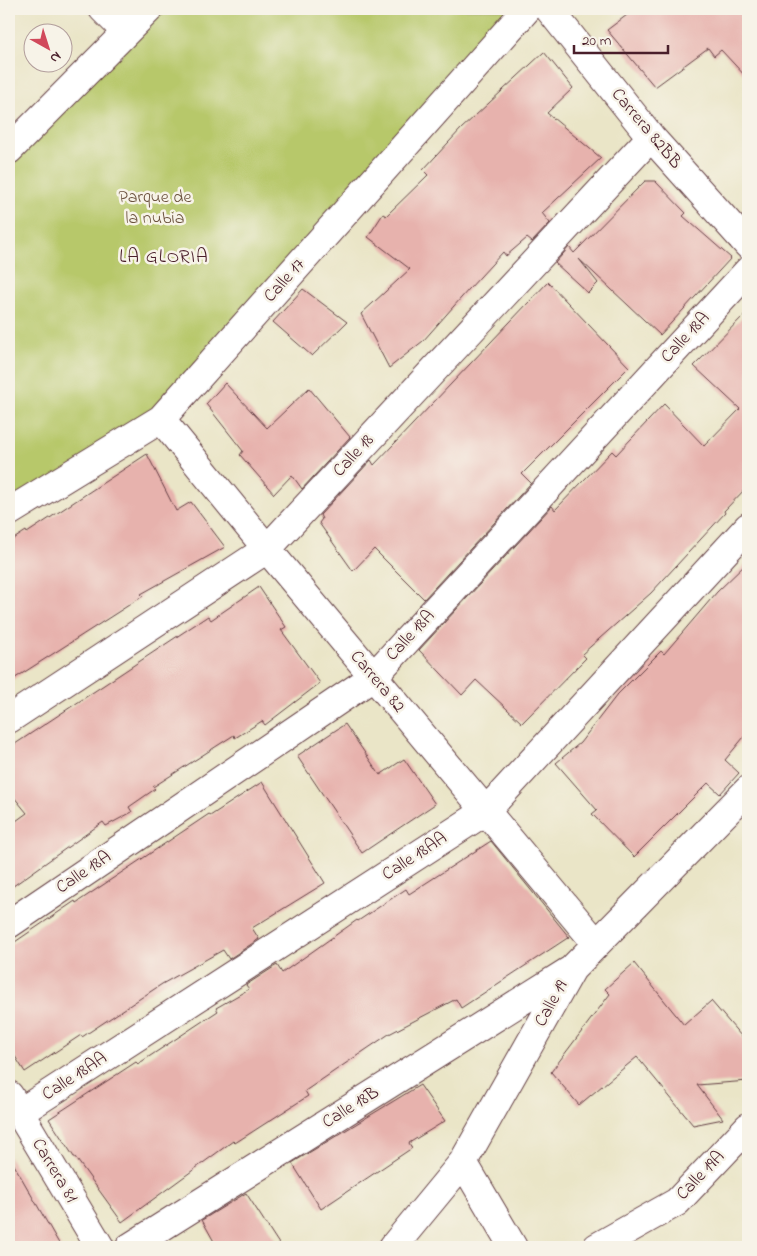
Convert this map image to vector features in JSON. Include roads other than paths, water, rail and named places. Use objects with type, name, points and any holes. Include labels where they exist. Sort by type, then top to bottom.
[{"type":"street","points":[[102,9],[126,32]]},
{"type":"street","points":[[9,150],[149,9]]},
{"type":"street","name":"Calle 17","points":[[9,512],[162,419],[526,9]]},
{"type":"street","name":"Carrera 82BB","points":[[549,9],[651,137],[748,245]]},
{"type":"street","name":"Calle 18","points":[[9,719],[267,549],[651,137]]},
{"type":"street","name":"Calle 18A","points":[[9,924],[373,677],[748,271]]},
{"type":"street","name":"Carrera 82","points":[[162,419],[267,549],[596,944]]},
{"type":"street","name":"Calle 18AA","points":[[14,1104],[486,811],[748,527]]},
{"type":"street","name":"Calle 19","points":[[393,1247],[464,1162],[572,969],[748,790]]},
{"type":"street","name":"Calle 18B","points":[[130,1247],[572,969]]},
{"type":"street","name":"Carrera 81","points":[[14,1104],[100,1247]]},
{"type":"street","name":"Calle 19A","points":[[597,1247],[677,1202],[748,1127]]},
{"type":"street","points":[[464,1162],[513,1247]]},
{"type":"district","name":"LA GLORIA","points":[[164,257]]},
{"type":"park label","name":"Parque de la nubia","points":[[155,208]]}]
